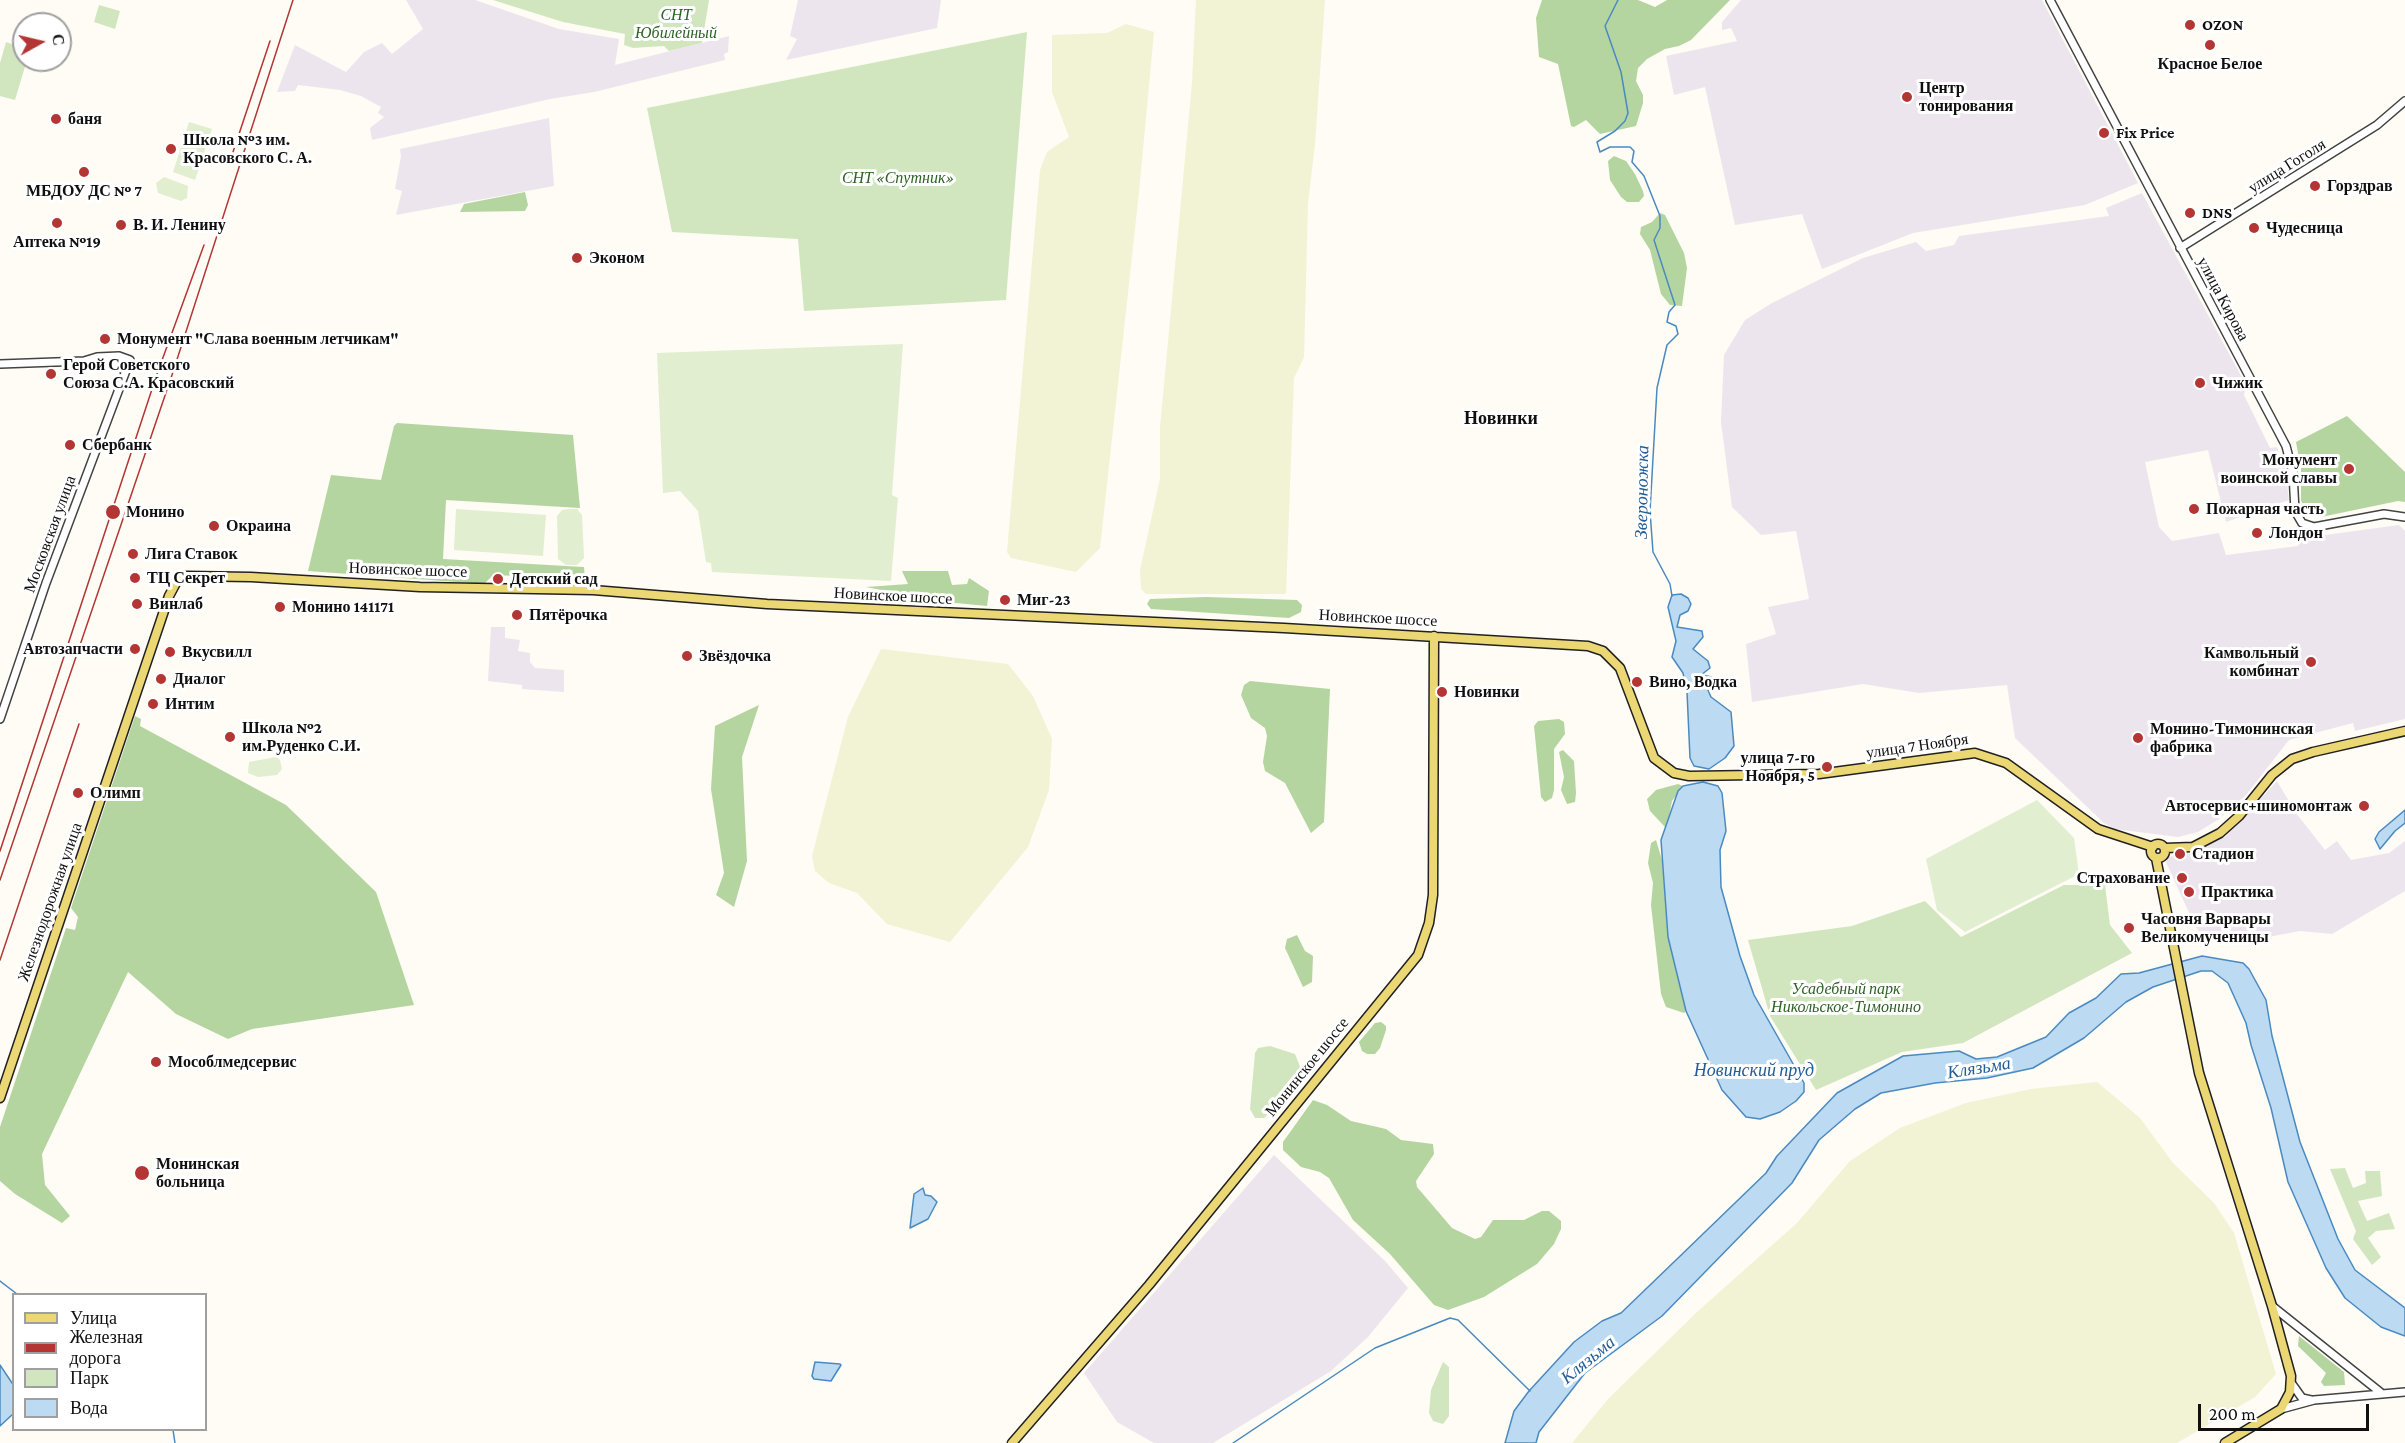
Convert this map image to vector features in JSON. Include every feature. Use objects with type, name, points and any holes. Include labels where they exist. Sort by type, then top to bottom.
[{"type":"main road","name":"Новинское шоссе","points":[[177,581],[181,577],[203,575],[420,587],[593,590],[786,605],[1434,636],[1588,646],[1608,654],[1623,673],[1654,758],[1674,773],[1689,776]]},
{"type":"main road","name":"Железнодорожная улица","points":[[0,1098],[166,604],[177,581]]},
{"type":"main road","name":"Монинское шоссе","points":[[1012,1443],[1149,1285],[1418,954],[1429,923],[1433,895],[1434,636]]},
{"type":"main road","points":[[2225,1443],[2259,1425],[2281,1409],[2292,1384],[2289,1365],[2272,1306],[2199,1073],[2156,858],[2151,854],[2153,847],[2159,844],[2165,848],[2180,849],[2201,844],[2224,831],[2272,775],[2292,759],[2405,731]]},
{"type":"main road","name":"улица 7 Ноября","points":[[1689,776],[1848,771],[1975,753],[2006,763],[2098,830],[2153,847]]},
{"type":"main road","points":[[2142,844],[2153,843],[2180,849]]},
{"type":"main road","points":[[2156,858],[2164,856],[2165,848]]},
{"type":"street","name":"улица Кирова","points":[[2050,0],[2286,446],[2293,473],[2295,511],[2302,523],[2314,527],[2384,514],[2405,517]]},
{"type":"street","name":"улица Гоголя","points":[[2181,248],[2377,125],[2405,101]]},
{"type":"street","name":"Московская улица","points":[[0,719],[46,583],[130,360],[119,356],[97,357],[84,361]]},
{"type":"street","points":[[0,364],[84,361],[113,364],[126,370]]},
{"type":"street","points":[[2272,1306],[2380,1392]]},
{"type":"street","points":[[2292,1384],[2302,1398],[2314,1400]]},
{"type":"street","points":[[2281,1409],[2314,1400],[2380,1392],[2405,1392]]},
{"type":"shaded area","points":[[406,0],[475,0],[559,29],[619,39],[615,65],[729,36],[728,52],[724,54],[725,60],[594,92],[550,99],[372,140],[370,128],[384,117],[378,113],[381,107],[361,96],[340,90],[298,85],[295,91],[277,92],[295,45],[346,72],[364,52],[382,43],[392,54],[423,29]]},
{"type":"shaded area","points":[[798,0],[941,0],[937,28],[786,60],[797,39],[790,36]]},
{"type":"shaded area","points":[[1741,0],[2042,0],[2138,183],[2085,205],[1913,233],[1822,269],[1802,214],[1735,225],[1705,87],[1674,95],[1666,56],[1737,41],[1731,28],[1722,30],[1722,22]]},
{"type":"shaded area","points":[[549,118],[554,186],[396,215],[402,191],[395,189],[401,156],[400,149]]},
{"type":"shaded area","points":[[2142,193],[2246,385],[2244,395],[2270,448],[2277,447],[2285,467],[2289,500],[2226,522],[2208,450],[2145,462],[2159,527],[2172,541],[2219,533],[2226,555],[2298,546],[2303,538],[2399,525],[2405,531],[2405,719],[2355,731],[2353,723],[2289,740],[2246,795],[2219,819],[2198,832],[2178,837],[2115,829],[2104,823],[2015,738],[2007,685],[1919,693],[1863,684],[1752,702],[1746,644],[1776,634],[1768,607],[1809,599],[1796,531],[1761,535],[1732,507],[1721,422],[1724,355],[1745,320],[1772,303],[1863,258],[1916,242],[1926,251],[1954,245],[1959,236],[2109,216],[2106,208]]},
{"type":"shaded area","points":[[491,627],[505,627],[505,638],[520,640],[518,651],[530,653],[530,662],[535,668],[564,670],[564,692],[522,689],[522,685],[488,681]]},
{"type":"shaded area","points":[[2277,781],[2296,813],[2325,850],[2337,841],[2351,860],[2389,853],[2405,841],[2405,891],[2332,934],[2300,931],[2226,945],[2204,938],[2195,926],[2166,862],[2168,857],[2191,853],[2225,837]]},
{"type":"shaded area","points":[[1274,1155],[1385,1261],[1408,1288],[1368,1337],[1331,1371],[1213,1443],[1154,1443],[1117,1422],[1084,1373]]},
{"type":"green space","name":"СНТ Юбилейный","points":[[493,0],[709,0],[702,43],[669,51],[664,46],[633,48],[624,45],[625,34],[563,22]]},
{"type":"green space","points":[[1196,0],[1325,0],[1315,144],[1308,203],[1304,357],[1294,378],[1286,593],[1284,594],[1146,594],[1141,589],[1140,570],[1160,479],[1160,428],[1192,83]]},
{"type":"green space","points":[[1542,0],[1638,0],[1655,7],[1667,0],[1730,0],[1691,40],[1665,49],[1647,59],[1638,68],[1636,81],[1643,95],[1643,103],[1636,126],[1600,134],[1586,120],[1574,127],[1571,126],[1558,64],[1539,57],[1536,18]]},
{"type":"green space","points":[[99,5],[120,11],[115,29],[94,22]]},
{"type":"green space","points":[[1126,24],[1154,32],[1100,548],[1076,572],[1011,558],[1007,552],[1040,170],[1047,152],[1069,137],[1052,92],[1052,35],[1107,33]]},
{"type":"green space","name":"СНТ «Спутник»","points":[[1027,32],[1006,300],[804,311],[798,239],[672,232],[647,108]]},
{"type":"green space","points":[[6,42],[12,44],[12,72],[23,72],[15,100],[0,96],[0,63]]},
{"type":"green space","points":[[189,122],[212,129],[195,180],[173,172]]},
{"type":"green space","points":[[1614,156],[1626,161],[1635,174],[1644,196],[1639,202],[1627,202],[1610,180],[1608,161]]},
{"type":"green space","points":[[164,177],[188,186],[187,198],[181,201],[158,193],[156,183]]},
{"type":"green space","points":[[525,192],[528,205],[525,211],[460,212],[464,204]]},
{"type":"green space","points":[[1660,213],[1665,215],[1684,253],[1687,268],[1682,306],[1670,305],[1661,294],[1650,250],[1640,234],[1641,227],[1652,222]]},
{"type":"green space","points":[[903,344],[892,495],[898,498],[891,581],[712,572],[711,563],[706,562],[698,511],[680,491],[663,493],[657,353]]},
{"type":"green space","points":[[2347,416],[2405,472],[2405,502],[2398,501],[2321,517],[2306,512],[2301,500],[2301,470],[2296,442]]},
{"type":"green space","points":[[397,423],[573,435],[580,508],[446,500],[443,559],[584,567],[585,579],[493,575],[484,584],[308,571],[331,475],[381,480],[394,426]]},
{"type":"green space","points":[[456,509],[546,515],[543,556],[454,550]]},
{"type":"green space","points":[[577,509],[582,515],[584,558],[577,565],[566,565],[558,559],[557,516],[562,510]]},
{"type":"green space","points":[[902,571],[948,571],[952,585],[967,584],[969,578],[989,591],[987,606],[935,601],[932,595],[921,598],[866,587],[908,584]]},
{"type":"green space","points":[[1206,597],[1297,600],[1302,605],[1301,612],[1289,618],[1151,609],[1147,604],[1150,599]]},
{"type":"green space","points":[[881,649],[1008,664],[1033,696],[1052,739],[1049,790],[1028,847],[950,942],[887,924],[857,893],[829,883],[815,871],[812,856],[848,717]]},
{"type":"green space","points":[[1250,681],[1330,689],[1324,822],[1311,833],[1285,783],[1265,771],[1263,762],[1267,736],[1265,728],[1251,718],[1241,695],[1244,685]]},
{"type":"green space","points":[[759,705],[742,757],[747,861],[734,907],[716,895],[724,873],[711,789],[715,726]]},
{"type":"green space","points":[[135,716],[141,719],[140,726],[286,805],[376,892],[414,1005],[252,1029],[228,1039],[176,1014],[128,972],[42,1154],[45,1185],[70,1216],[62,1223],[15,1194],[0,1181],[0,1127],[66,928],[75,930],[78,917],[71,908]]},
{"type":"green space","points":[[1559,719],[1564,722],[1565,734],[1554,749],[1554,790],[1552,798],[1545,802],[1541,797],[1534,726],[1538,721]]},
{"type":"green space","points":[[1563,750],[1574,761],[1575,802],[1567,804],[1561,790],[1564,777],[1559,752]]},
{"type":"green space","points":[[276,757],[280,760],[282,769],[277,775],[258,777],[248,773],[249,762]]},
{"type":"green space","points":[[1678,784],[1683,786],[1672,801],[1667,827],[1665,827],[1650,811],[1647,799],[1656,790]]},
{"type":"green space","points":[[2037,800],[2074,838],[2079,874],[1965,932],[1937,910],[1926,859]]},
{"type":"green space","points":[[1656,840],[1662,860],[1668,937],[1686,1011],[1684,1013],[1666,1007],[1661,994],[1651,905],[1653,883],[1648,863],[1651,843]]},
{"type":"green space","name":"Усадебный парк Никольское-Тимонино","points":[[2064,885],[2105,885],[2110,925],[2132,953],[1963,1043],[1902,1052],[1816,1090],[1770,1016],[1748,940],[1852,926],[1925,901],[1961,937]]},
{"type":"green space","points":[[1297,935],[1305,951],[1313,956],[1312,982],[1303,987],[1285,948],[1287,939]]},
{"type":"green space","points":[[1381,1022],[1386,1026],[1386,1030],[1380,1048],[1375,1054],[1367,1054],[1362,1051],[1359,1042],[1375,1023]]},
{"type":"green space","points":[[1270,1046],[1295,1054],[1301,1069],[1299,1076],[1273,1109],[1264,1118],[1255,1118],[1250,1109],[1255,1053],[1258,1048]]},
{"type":"green space","points":[[2097,1082],[2140,1118],[2173,1163],[2214,1203],[2234,1233],[2276,1374],[2255,1397],[2177,1443],[1572,1443],[1608,1399],[1697,1312],[1797,1223],[1850,1161],[1900,1128],[1966,1103],[2031,1089]]},
{"type":"green space","points":[[1313,1100],[1327,1105],[1351,1121],[1386,1129],[1401,1140],[1433,1144],[1434,1154],[1416,1181],[1417,1187],[1452,1228],[1475,1239],[1481,1237],[1493,1220],[1524,1220],[1542,1211],[1549,1211],[1561,1221],[1561,1229],[1554,1244],[1537,1264],[1484,1297],[1448,1310],[1434,1305],[1390,1254],[1353,1220],[1329,1178],[1320,1172],[1301,1167],[1283,1150],[1283,1142]]},
{"type":"green space","points":[[2345,1168],[2353,1188],[2366,1183],[2365,1171],[2380,1171],[2382,1196],[2358,1201],[2367,1221],[2389,1213],[2395,1229],[2376,1231],[2368,1238],[2381,1257],[2372,1265],[2353,1239],[2356,1231],[2330,1169]]},
{"type":"green space","points":[[2299,1336],[2344,1372],[2345,1385],[2324,1386],[2321,1382],[2326,1373],[2298,1346]]},
{"type":"green space","points":[[1443,1362],[1449,1367],[1449,1416],[1443,1424],[1433,1421],[1429,1413],[1431,1390]]},
{"type":"water","points":[[1681,594],[1688,598],[1691,604],[1688,611],[1680,615],[1677,627],[1702,631],[1703,637],[1693,649],[1708,661],[1710,668],[1701,675],[1712,677],[1713,682],[1707,688],[1711,697],[1731,712],[1734,746],[1725,758],[1709,769],[1694,766],[1690,758],[1687,692],[1683,673],[1672,657],[1676,641],[1668,607],[1672,595]]},
{"type":"water","name":"Новинский пруд","points":[[1703,782],[1718,786],[1722,793],[1726,831],[1720,850],[1721,887],[1740,956],[1754,995],[1804,1083],[1804,1092],[1796,1101],[1780,1112],[1760,1119],[1746,1117],[1722,1090],[1686,1011],[1668,937],[1661,840],[1678,791],[1683,786]]},
{"type":"water","points":[[2405,810],[2405,823],[2380,849],[2375,839],[2379,832]]},
{"type":"water","name":"Клязьма","points":[[2202,956],[2243,963],[2249,969],[2266,1000],[2272,1036],[2300,1142],[2338,1239],[2355,1270],[2405,1308],[2405,1336],[2381,1327],[2345,1298],[2326,1268],[2288,1182],[2271,1108],[2246,1023],[2228,983],[2212,971],[2201,971],[2153,987],[2126,1002],[2084,1038],[2033,1068],[1987,1078],[1935,1083],[1881,1093],[1855,1109],[1819,1140],[1792,1183],[1662,1316],[1585,1373],[1539,1432],[1536,1443],[1505,1443],[1514,1411],[1529,1391],[1574,1342],[1602,1321],[1621,1313],[1766,1173],[1777,1156],[1837,1093],[1903,1056],[1959,1051],[1976,1059],[1997,1057],[2046,1037],[2069,1013],[2096,998],[2121,974],[2139,973]]},
{"type":"water","points":[[923,1188],[925,1195],[931,1196],[937,1202],[928,1219],[910,1228],[914,1194]]},
{"type":"water","points":[[815,1362],[841,1365],[831,1381],[814,1379],[812,1376]]},
{"type":"water","points":[[0,1365],[12,1383],[12,1415],[0,1426]]},
{"type":"waterway","name":"Звероножка","points":[[1618,0],[1605,26],[1621,72],[1628,113],[1625,121],[1615,131],[1597,142],[1600,152],[1610,147],[1630,147],[1634,151],[1632,162],[1644,176],[1660,216],[1660,228],[1654,240],[1675,305],[1669,312],[1667,322],[1676,326],[1678,334],[1667,345],[1657,388],[1650,511],[1653,552],[1670,584],[1672,596]]},
{"type":"waterway","points":[[0,1281],[16,1293]]},
{"type":"waterway","points":[[1233,1443],[1375,1348],[1450,1318],[1458,1320],[1530,1391]]},
{"type":"waterway","points":[[173,1431],[175,1443]]},
{"type":"railway","points":[[0,880],[172,375],[293,0]]},
{"type":"railway","points":[[233,152],[270,41]]},
{"type":"railway","points":[[0,851],[157,374],[204,245]]},
{"type":"railway","points":[[0,960],[79,724]]},
{"type":"place","name":"OZON","points":[[2190,25]]},
{"type":"place","name":"Красное Белое","points":[[2210,45]]},
{"type":"place","name":"Центр тонирования","points":[[1907,97]]},
{"type":"place","name":"баня","points":[[56,119]]},
{"type":"place","name":"Fix Price","points":[[2104,133]]},
{"type":"place","name":"Школа №3 им. Красовского С. А.","points":[[171,149]]},
{"type":"place","name":"МБДОУ ДС № 7","points":[[84,172]]},
{"type":"place","name":"Горздрав","points":[[2315,186]]},
{"type":"place","name":"DNS","points":[[2190,213]]},
{"type":"place","name":"Аптека №19","points":[[57,223]]},
{"type":"place","name":"В. И. Ленину","points":[[121,225]]},
{"type":"place","name":"Чудесница","points":[[2254,228]]},
{"type":"place","name":"Эконом","points":[[577,258]]},
{"type":"place","name":"Монумент \"Слава военным летчикам\"","points":[[105,339]]},
{"type":"place","name":"Герой Советского Союза С.А. Красовский","points":[[51,374]]},
{"type":"place","name":"Чижик","points":[[2200,383]]},
{"type":"place","name":"Сбербанк","points":[[70,445]]},
{"type":"place","name":"Монумент воинской славы","points":[[2349,469]]},
{"type":"place","name":"Пожарная часть","points":[[2194,509]]},
{"type":"place","name":"Монино","points":[[113,512]]},
{"type":"place","name":"Окраина","points":[[214,526]]},
{"type":"place","name":"Лондон","points":[[2257,533]]},
{"type":"place","name":"Лига Ставок","points":[[133,554]]},
{"type":"place","name":"ТЦ Секрет","points":[[135,578]]},
{"type":"place","name":"Детский сад","points":[[498,579]]},
{"type":"place","name":"Миг-23","points":[[1005,600]]},
{"type":"place","name":"Винлаб","points":[[137,604]]},
{"type":"place","name":"Монино 141171","points":[[280,607]]},
{"type":"place","name":"Пятёрочка","points":[[517,615]]},
{"type":"place","name":"Автозапчасти","points":[[135,649]]},
{"type":"place","name":"Вкусвилл","points":[[170,652]]},
{"type":"place","name":"Звёздочка","points":[[687,656]]},
{"type":"place","name":"Камвольный комбинат","points":[[2311,662]]},
{"type":"place","name":"Диалог","points":[[161,679]]},
{"type":"place","name":"Вино, Водка","points":[[1637,682]]},
{"type":"place","name":"Новинки","points":[[1442,692]]},
{"type":"place","name":"Интим","points":[[153,704]]},
{"type":"place","name":"Школа №2 им.Руденко С.И.","points":[[230,737]]},
{"type":"place","name":"Монино-Тимонинская фабрика","points":[[2138,738]]},
{"type":"place","name":"улица 7-го Ноября, 5","points":[[1827,767]]},
{"type":"place","name":"Олимп","points":[[78,793]]},
{"type":"place","name":"Автосервис+шиномонтаж","points":[[2364,806]]},
{"type":"place","name":"Стадион","points":[[2180,854]]},
{"type":"place","name":"Страхование","points":[[2182,878]]},
{"type":"place","name":"Практика","points":[[2189,892]]},
{"type":"place","name":"Часовня Варвары Великомученицы","points":[[2129,928]]},
{"type":"place","name":"Мособлмедсервис","points":[[156,1062]]},
{"type":"place","name":"Монинская больница","points":[[142,1173]]},
{"type":"district","name":"Новинки","points":[[1501,418]]}]
